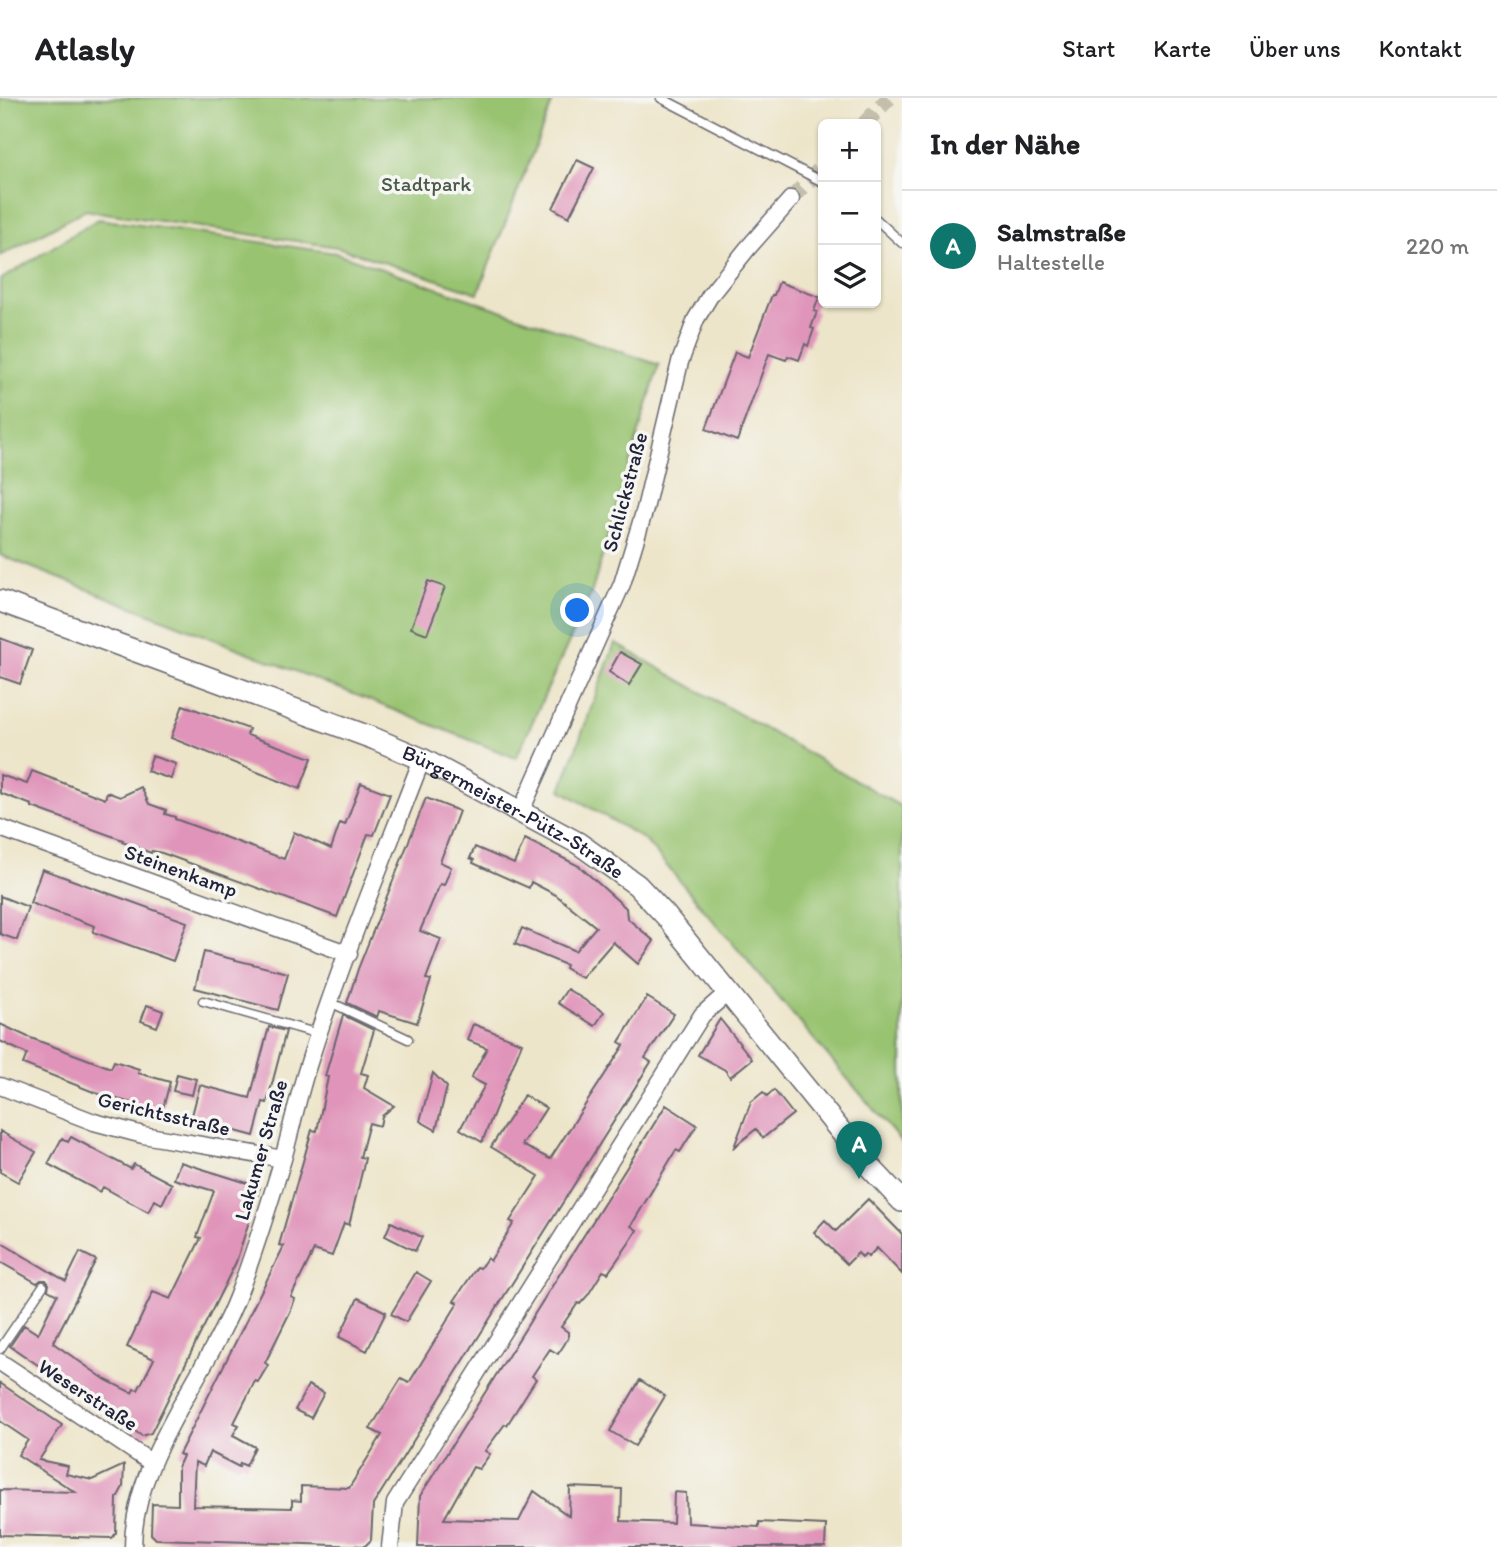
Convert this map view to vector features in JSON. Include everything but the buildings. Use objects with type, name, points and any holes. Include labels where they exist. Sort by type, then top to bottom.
[{"type":"main road","name":"Bürgermeister-Pütz-Straße","points":[[0,601],[375,739],[422,759],[586,848],[636,885],[666,916],[869,1166],[902,1201]]},
{"type":"street","name":"Schlickstraße","points":[[520,811],[622,584],[645,509],[680,362],[696,319],[711,294],[739,258],[791,199]]},
{"type":"street","name":"Lakumer Straße","points":[[133,1547],[133,1522],[152,1462],[237,1297],[283,1159],[318,1034],[422,759]]},
{"type":"street","name":"Steinenkamp","points":[[0,828],[349,954]]},
{"type":"street","points":[[390,1547],[395,1503],[702,1016],[727,993]]},
{"type":"street","name":"Gerichtsstraße","points":[[0,1086],[94,1122],[143,1135],[283,1159]]},
{"type":"street","name":"Weserstraße","points":[[0,1362],[152,1462]]},
{"type":"lane","points":[[662,98],[818,179]]},
{"type":"lane","points":[[881,224],[902,243]]},
{"type":"lane","points":[[203,1001],[318,1034]]},
{"type":"lane","points":[[330,1002],[408,1039]]},
{"type":"lane","points":[[0,1349],[43,1286]]},
{"type":"green space","name":"Stadtpark","points":[[0,98],[554,98],[478,293],[337,247],[85,210],[0,256]]},
{"type":"green space","points":[[98,219],[336,253],[659,365],[592,591],[516,758],[0,555],[0,280]]},
{"type":"green space","points":[[615,643],[902,807],[902,1143],[645,840],[561,790]]},
{"type":"tunnel","points":[[869,119],[889,98]]},
{"type":"tunnel","points":[[791,199],[818,171]]},
{"type":"place","name":"Salmstraße","points":[[859,1179]]}]
